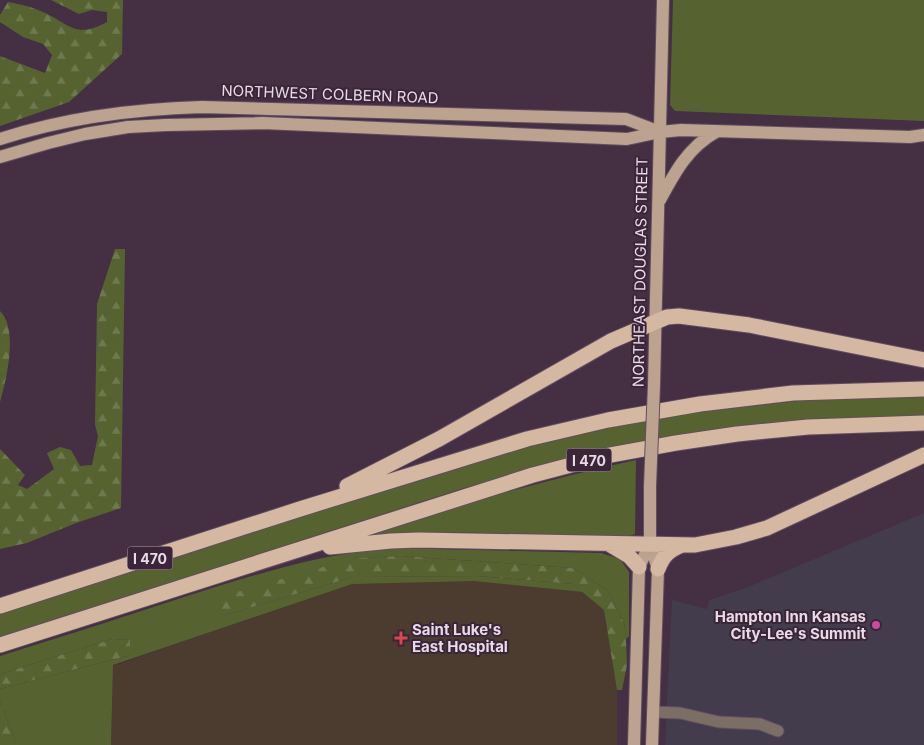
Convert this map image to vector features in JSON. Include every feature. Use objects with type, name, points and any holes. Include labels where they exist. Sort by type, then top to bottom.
[{"type":"highway","points":[[300,509],[439,439],[611,341],[656,320],[667,317],[679,316],[718,320],[924,360]]},
{"type":"highway","name":"I 470","points":[[0,606],[300,509],[527,439],[608,420],[700,404],[793,393],[924,389]]},
{"type":"highway","name":"I 470","points":[[0,645],[533,475],[605,456],[737,434],[808,427],[924,423]]},
{"type":"highway","points":[[267,559],[340,545],[392,541],[695,545],[736,537],[767,528],[924,456]]},
{"type":"highway","points":[[608,543],[629,556],[639,567]]},
{"type":"highway","points":[[658,569],[662,558],[672,549],[682,545]]},
{"type":"main road","name":"NORTHEAST DOUGLAS STREET","points":[[652,745],[658,569],[650,544],[650,486],[656,320],[663,0]]},
{"type":"main road","name":"NORTHWEST COLBERN ROAD","points":[[0,139],[29,130],[68,122],[156,110],[202,107],[626,119],[660,132]]},
{"type":"main road","points":[[156,110],[157,125]]},
{"type":"main road","name":"NORTHWEST COLBERN ROAD","points":[[0,157],[85,134],[128,127],[157,125],[263,123],[627,140],[660,132],[681,130],[910,137]]},
{"type":"main road","points":[[659,203],[686,156],[704,138],[717,132]]},
{"type":"main road","points":[[910,137],[924,135]]},
{"type":"main road","points":[[910,137],[924,141]]},
{"type":"main road","name":"NORTHEAST DOUGLAS STREET","points":[[634,745],[639,567],[650,544]]},
{"type":"street","points":[[653,712],[687,714],[719,722],[760,724],[778,731]]},
{"type":"shaded area","points":[[924,513],[924,745],[665,745],[672,600],[707,609],[709,600],[748,587]]},
{"type":"shaded area","name":"Saint Luke's East Hospital","points":[[474,581],[583,592],[604,610],[617,690],[617,745],[111,745],[113,666],[352,583]]},
{"type":"green space","points":[[51,0],[123,0],[122,54],[69,102],[0,126],[0,56],[45,73],[52,55],[43,44],[23,37],[0,22],[0,15],[8,2],[48,14],[78,29],[86,30],[107,22],[107,12],[92,10],[79,14]]},
{"type":"green space","points":[[673,0],[924,0],[924,121],[675,111],[670,105]]},
{"type":"green space","points":[[115,249],[125,249],[121,508],[76,523],[27,543],[0,549],[0,449],[25,475],[18,485],[27,489],[54,469],[47,453],[60,447],[71,450],[80,466],[92,465],[98,436],[95,425],[97,304]]},
{"type":"green space","points":[[0,311],[6,319],[10,342],[8,369],[0,402]]},
{"type":"green space","points":[[924,395],[924,418],[801,422],[520,472],[464,488],[0,637],[0,614],[358,498],[533,445],[600,429],[701,411],[807,400]]},
{"type":"green space","points":[[636,460],[635,534],[628,536],[431,532],[364,536],[499,494]]},
{"type":"green space","points":[[391,548],[601,553],[620,559],[629,572],[629,636],[626,639],[624,623],[608,591],[573,568],[401,556],[355,558],[222,616],[353,577],[477,576],[573,584],[583,592],[474,581],[352,584],[113,665],[111,745],[17,745],[0,701],[0,689],[130,655],[130,640],[112,639],[0,674],[0,656],[284,567],[337,555]]},
{"type":"green space","points":[[401,556],[573,568],[608,591],[624,623],[627,665],[622,690],[617,690],[604,610],[573,584],[477,576],[353,577],[222,616],[207,609],[216,598],[354,558]]},
{"type":"green space","points":[[112,639],[130,640],[130,655],[0,689],[0,674]]},
{"type":"green space","points":[[0,701],[17,745],[0,745]]},
{"type":"place","name":"Hampton Inn Kansas City-Lee's Summit","points":[[876,625]]},
{"type":"place","name":"Saint Luke's East Hospital","points":[[401,638]]}]
